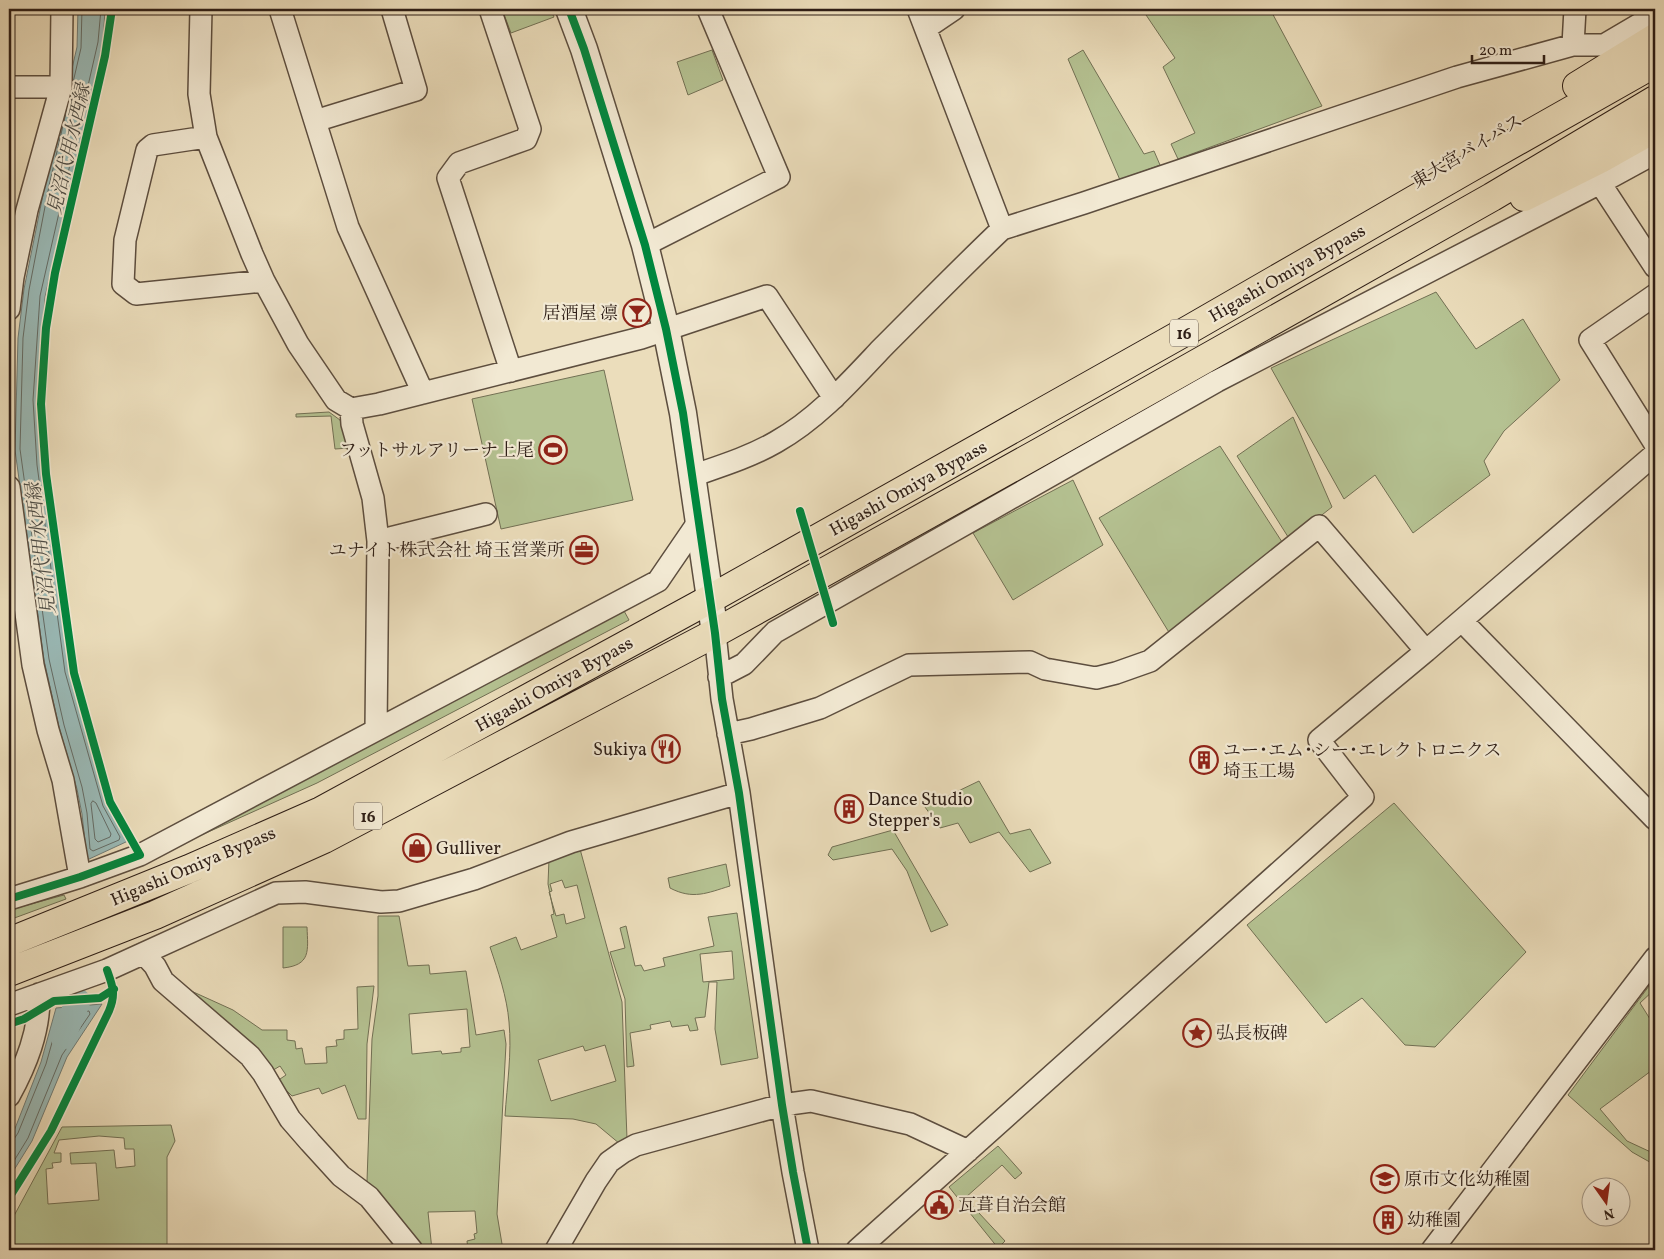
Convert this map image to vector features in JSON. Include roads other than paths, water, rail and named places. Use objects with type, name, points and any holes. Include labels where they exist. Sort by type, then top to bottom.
[{"type":"highway","name":"東大宮バイパス","points":[[1285,275],[1433,169],[1608,68],[1655,38]]},
{"type":"highway","name":"Higashi Omiya Bypass","points":[[9,942],[189,869],[321,811],[710,599],[1285,275],[1655,63]]},
{"type":"highway","name":"Higashi Omiya Bypass","points":[[9,972],[155,914],[324,839],[715,633],[1492,197],[1655,100]]},
{"type":"highway","name":"16","points":[[1301,305],[1600,159],[1655,128]]},
{"type":"street","points":[[9,309],[13,278],[28,210],[61,87],[62,9]]},
{"type":"street","points":[[201,9],[199,94],[206,137],[264,281],[298,344],[336,400],[351,409],[379,404],[642,338],[767,296],[834,398]]},
{"type":"street","points":[[280,9],[348,227],[423,393]]},
{"type":"street","points":[[315,121],[416,90],[392,9]]},
{"type":"street","points":[[490,9],[530,130],[526,140],[459,163],[448,178],[511,371]]},
{"type":"street","points":[[645,245],[780,177],[708,9]]},
{"type":"street","points":[[954,9],[922,18],[1002,229]]},
{"type":"street","points":[[1573,45],[1575,9]]},
{"type":"street","points":[[575,11],[584,49],[645,245],[666,329],[683,413],[715,633],[719,677],[739,793],[782,1105],[808,1250]]},
{"type":"street","points":[[692,476],[753,455],[807,422],[834,398],[956,272],[1002,229],[1084,204],[1457,77],[1573,45],[1604,45],[1655,15]]},
{"type":"street","points":[[9,87],[61,87]]},
{"type":"street","points":[[206,137],[153,145],[147,150],[125,240],[123,284],[136,294],[264,281]]},
{"type":"street","points":[[719,677],[744,664],[774,632],[1208,386],[1655,153]]},
{"type":"street","points":[[1600,183],[1655,268]]},
{"type":"street","points":[[1655,295],[1590,340],[1655,444]]},
{"type":"street","points":[[351,409],[352,424],[373,498],[378,540],[376,730]]},
{"type":"street","points":[[857,1250],[1363,797],[1319,740],[1462,621],[1655,454]]},
{"type":"street","points":[[9,487],[33,665],[48,730],[63,780],[80,878]]},
{"type":"street","points":[[378,540],[486,514]]},
{"type":"street","points":[[9,899],[80,878],[140,855],[658,581],[699,520]]},
{"type":"street","points":[[728,734],[820,708],[909,665],[1030,662],[1045,669],[1096,678],[1116,673],[1150,661],[1319,526],[1426,651]]},
{"type":"street","points":[[1462,621],[1655,819]]},
{"type":"street","points":[[9,1005],[107,970],[276,893],[295,891],[381,902],[399,901],[474,879],[572,842],[739,793]]},
{"type":"street","points":[[144,954],[155,966],[163,982],[250,1056],[263,1073],[290,1119],[341,1176],[369,1197],[412,1250]]},
{"type":"street","points":[[1442,1247],[1655,958]]},
{"type":"street","points":[[9,1096],[30,1051],[40,1010],[39,994]]},
{"type":"street","points":[[556,1250],[596,1181],[609,1162],[622,1152],[636,1145],[782,1105],[811,1101],[910,1124],[968,1151]]},
{"type":"water","points":[[78,9],[105,9],[103,43],[45,297],[38,400],[42,465],[70,671],[108,804],[128,841],[87,860],[77,789],[59,727],[44,660],[15,450],[18,338],[24,289],[45,185],[77,47]]},
{"type":"water","points":[[102,1004],[67,1057],[32,1141],[9,1178],[9,1139],[14,1131],[41,1062],[56,1008]]},
{"type":"waterway","name":"見沼代用水西縁","points":[[63,1037],[78,1001]]},
{"type":"place","name":"居酒屋 凛","points":[[637,313]]},
{"type":"place","name":"フットサルアリーナ上尾","points":[[553,450]]},
{"type":"place","name":"ユナイト株式会社 埼玉営業所","points":[[584,550]]},
{"type":"place","name":"Sukiya","points":[[666,749]]},
{"type":"place","name":"ユー･エム･シー･エレクトロニクス 埼玉工場","points":[[1204,760]]},
{"type":"place","name":"Dance Studio Stepper's","points":[[849,809]]},
{"type":"place","name":"Gulliver","points":[[417,848]]},
{"type":"place","name":"弘長板碑","points":[[1197,1033]]},
{"type":"place","name":"原市文化幼稚園","points":[[1385,1179]]},
{"type":"place","name":"瓦葺自治会館","points":[[939,1205]]},
{"type":"place","name":"幼稚園","points":[[1388,1220]]}]
